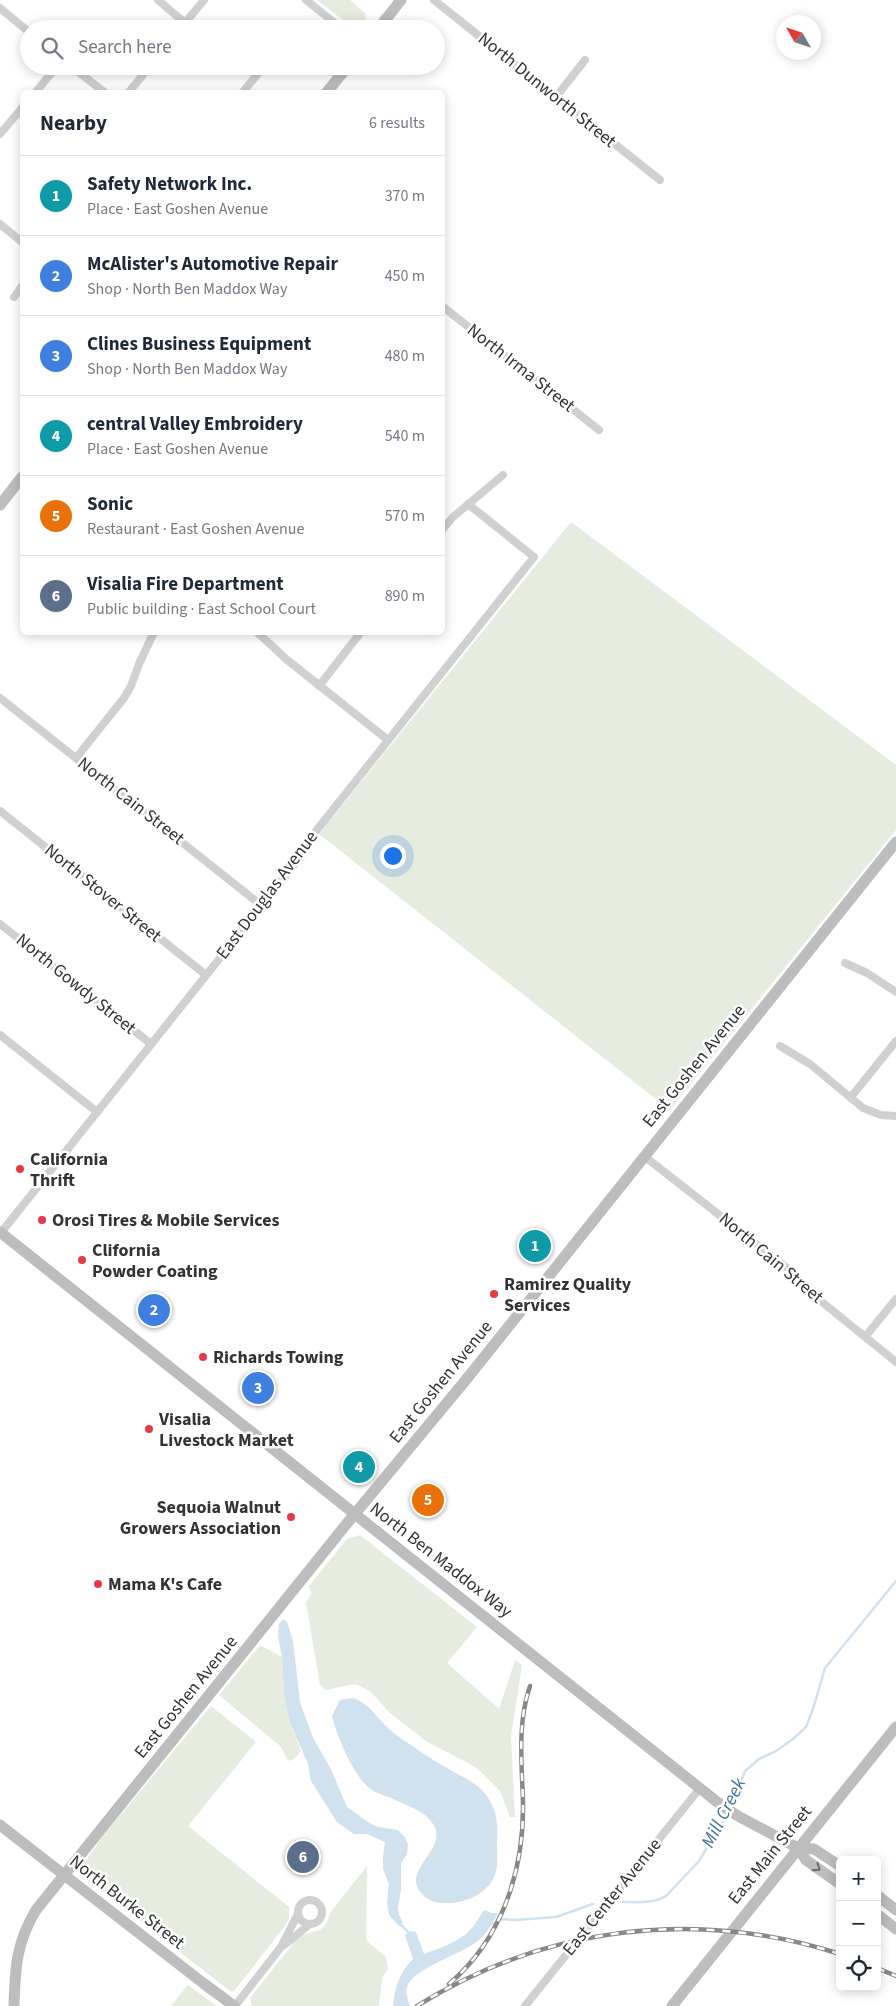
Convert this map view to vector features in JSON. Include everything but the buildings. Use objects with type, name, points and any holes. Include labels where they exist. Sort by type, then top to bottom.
[{"type":"street","points":[[158,0],[177,20]]},
{"type":"street","points":[[188,20],[204,0]]},
{"type":"street","points":[[306,0],[331,20]]},
{"type":"street","points":[[385,20],[402,0]]},
{"type":"street","name":"North Dunworth Street","points":[[434,0],[660,180]]},
{"type":"street","points":[[0,8],[20,25]]},
{"type":"street","points":[[556,97],[586,60]]},
{"type":"street","points":[[38,90],[50,75]]},
{"type":"street","points":[[82,75],[101,90]]},
{"type":"street","points":[[131,90],[143,75]]},
{"type":"street","points":[[245,90],[257,75]]},
{"type":"street","points":[[330,90],[341,75]]},
{"type":"street","points":[[0,134],[20,110]]},
{"type":"street","points":[[0,224],[20,240]]},
{"type":"street","points":[[14,297],[20,289]]},
{"type":"street","name":"North Irma Street","points":[[445,308],[599,430]]},
{"type":"street","points":[[445,526],[453,517],[504,475]]},
{"type":"street","points":[[0,506],[20,480]]},
{"type":"street","name":"East Douglas Avenue","points":[[0,1233],[302,855],[316,831],[534,557],[468,504]]},
{"type":"street","points":[[76,758],[124,698],[153,635]]},
{"type":"street","points":[[260,635],[319,686],[388,740]]},
{"type":"street","points":[[319,686],[359,635]]},
{"type":"street","name":"North Cain Street","points":[[0,698],[261,905]]},
{"type":"street","name":"North Stover Street","points":[[0,811],[206,975]]},
{"type":"street","name":"East Goshen Avenue","points":[[14,2006],[18,1948],[26,1927],[64,1875],[459,1388],[896,843]]},
{"type":"street","name":"North Gowdy Street","points":[[0,924],[151,1044]]},
{"type":"street","points":[[846,963],[867,973],[896,992]]},
{"type":"street","points":[[0,1035],[96,1112]]},
{"type":"street","points":[[851,1097],[896,1041]]},
{"type":"street","points":[[780,1046],[810,1064],[863,1108],[882,1115],[896,1116]]},
{"type":"street","name":"North Cain Street","points":[[644,1156],[787,1268],[812,1294],[896,1362]]},
{"type":"street","name":"North Ben Maddox Way","points":[[0,1233],[700,1788],[738,1816],[798,1848]]},
{"type":"street","points":[[865,1338],[896,1299]]},
{"type":"street","name":"East Main Street","points":[[672,2006],[896,1727]]},
{"type":"street","name":"East Center Avenue","points":[[525,2006],[700,1788]]},
{"type":"street","name":"North Burke Street","points":[[0,1825],[234,2006]]},
{"type":"street","points":[[798,1848],[814,1849],[836,1863]]},
{"type":"street","points":[[798,1848],[806,1860],[836,1881]]},
{"type":"street","points":[[881,1898],[896,1910]]},
{"type":"street","points":[[234,2006],[281,1947],[298,1914],[299,1907],[304,1902],[311,1900],[316,1902],[321,1909],[321,1916],[317,1921],[310,1924],[281,1947]]},
{"type":"street","points":[[298,1914],[301,1920],[310,1924]]},
{"type":"street","points":[[881,1917],[896,1929]]},
{"type":"shaded area","points":[[317,0],[350,0],[365,13],[366,20],[343,20]]},
{"type":"shaded area","points":[[571,522],[896,765],[896,830],[670,1110],[319,834]]},
{"type":"shaded area","points":[[360,1535],[477,1627],[447,1663],[499,1709],[515,1660],[522,1665],[511,1737],[515,1817],[510,1817],[500,1791],[477,1768],[426,1741],[389,1712],[370,1691],[355,1684],[326,1690],[320,1685],[306,1603],[311,1594],[309,1586],[347,1539]]},
{"type":"shaded area","points":[[260,1645],[282,1657],[284,1695],[290,1723],[301,1751],[294,1759],[288,1761],[281,1747],[219,1695]]},
{"type":"shaded area","points":[[211,1706],[256,1742],[188,1826],[289,1907],[289,1918],[285,1926],[234,1991],[230,1991],[86,1879],[85,1874],[81,1872],[89,1856],[103,1836]]},
{"type":"shaded area","points":[[367,1866],[367,1941],[386,1957],[388,1969],[382,1978],[379,2006],[252,2006],[250,1998],[299,1936],[320,1930],[327,1923],[330,1913]]},
{"type":"shaded area","points":[[188,1985],[217,2006],[171,2006]]},
{"type":"water","points":[[283,1619],[287,1622],[293,1641],[300,1702],[313,1738],[331,1769],[347,1807],[371,1824],[398,1830],[405,1837],[408,1845],[407,1854],[401,1863],[401,1890],[398,1907],[403,1923],[399,1926],[389,1915],[387,1903],[389,1884],[383,1869],[385,1842],[367,1834],[354,1834],[337,1822],[311,1781],[308,1764],[290,1723],[284,1695],[282,1657],[278,1636],[279,1624]]},
{"type":"water","points":[[353,1698],[364,1703],[389,1729],[402,1739],[433,1760],[475,1784],[490,1801],[497,1825],[497,1868],[489,1885],[476,1896],[461,1902],[435,1902],[424,1896],[416,1885],[421,1867],[436,1840],[436,1830],[430,1820],[422,1813],[372,1790],[361,1780],[341,1743],[332,1716],[340,1700]]},
{"type":"water","points":[[485,1910],[491,1913],[498,1913],[482,1937],[468,1947],[417,1974],[407,1987],[406,1992],[410,2006],[393,2006],[398,1981],[413,1959],[405,1935],[411,1931],[416,1932],[424,1954],[461,1938],[473,1927]]},
{"type":"waterway","name":"Mill Creek","points":[[731,1806],[745,1771],[759,1759],[776,1751],[793,1739],[806,1727],[825,1668],[896,1581]]},
{"type":"waterway","name":"Mill Creek","points":[[623,1902],[652,1901],[667,1895],[699,1861],[728,1813]]},
{"type":"waterway","name":"Mill Creek","points":[[491,1925],[502,1919],[516,1920],[556,1917],[593,1904]]},
{"type":"waterway","points":[[399,1923],[409,1933]]},
{"type":"railway","points":[[449,1984],[483,1946],[496,1925],[514,1878],[522,1828],[521,1759],[523,1715],[530,1686]]},
{"type":"railway","points":[[417,2006],[466,1979],[517,1958],[569,1942],[622,1933],[677,1929],[731,1931],[786,1940],[836,1953]]},
{"type":"railway","points":[[881,1970],[896,1976]]},
{"type":"place","name":"California Thrift","points":[[20,1169]]},
{"type":"place","name":"Orosi Tires & Mobile Services","points":[[42,1220]]},
{"type":"place","name":"Safety Network Inc.","points":[[535,1246]]},
{"type":"place","name":"Clifornia Powder Coating","points":[[82,1260]]},
{"type":"place","name":"Ramirez Quality Services","points":[[494,1294]]},
{"type":"place","name":"McAlister's Automotive Repair","points":[[154,1310]]},
{"type":"place","name":"Richards Towing","points":[[203,1357]]},
{"type":"place","name":"Clines Business Equipment","points":[[258,1388]]},
{"type":"place","name":"Visalia Livestock Market","points":[[149,1429]]},
{"type":"place","name":"central Valley Embroidery","points":[[359,1467]]},
{"type":"place","name":"Sonic","points":[[428,1500]]},
{"type":"place","name":"Sequoia Walnut Growers Association","points":[[291,1517]]},
{"type":"place","name":"Mama K's Cafe","points":[[98,1584]]},
{"type":"place","name":"Visalia Fire Department","points":[[303,1857]]}]
